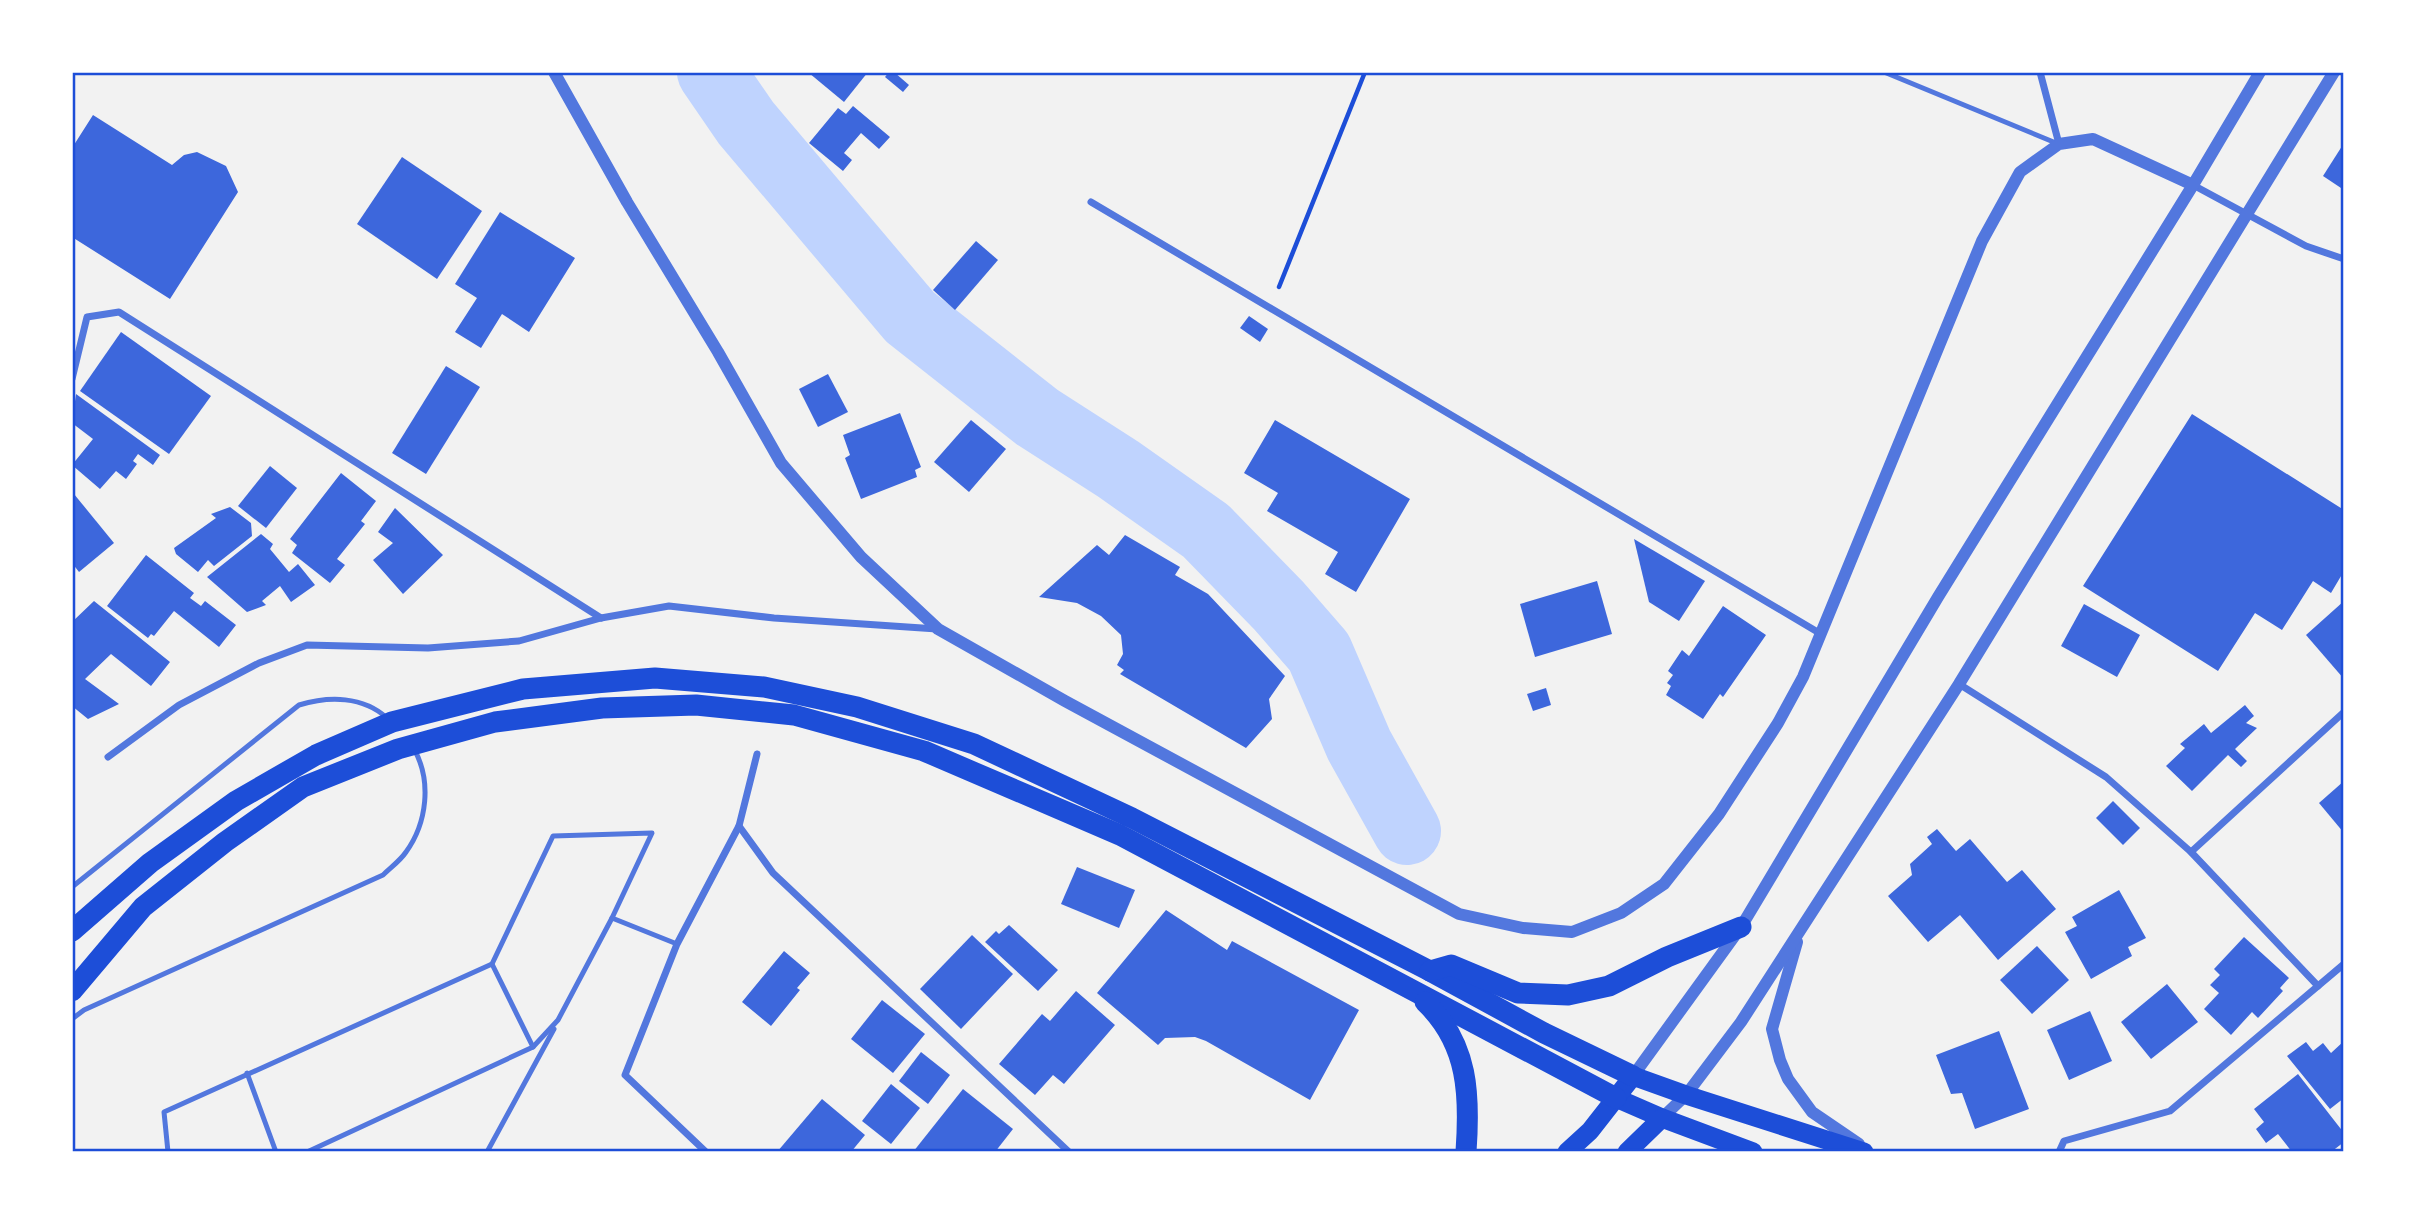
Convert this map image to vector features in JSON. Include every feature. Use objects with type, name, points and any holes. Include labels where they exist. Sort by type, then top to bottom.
[{"type":"highway","points":[[72,931],[150,863],[236,802],[316,755],[402,732],[523,688],[655,678],[764,687],[857,707],[974,744],[1132,818],[1430,971],[1544,1033],[1633,1076],[1867,1152]]},
{"type":"highway","points":[[72,991],[143,907],[225,842],[303,787],[402,732],[603,708],[696,705],[794,715],[924,751],[1120,835],[1616,1098],[1753,1152]]},
{"type":"highway","points":[[1430,971],[1451,965],[1518,993],[1568,995],[1609,986],[1667,957],[1741,927]]},
{"type":"highway","points":[[1410,988],[1440,1017],[1457,1045],[1465,1075],[1469,1113],[1466,1152]]},
{"type":"highway","points":[[1567,1152],[1590,1131],[1633,1076]]},
{"type":"highway","points":[[1627,1152],[1662,1118]]},
{"type":"street","points":[[554,72],[627,202],[718,352],[781,463],[861,557],[937,629],[1459,914],[1523,928],[1572,932],[1621,913],[1664,884],[1719,814],[1779,723],[1803,677],[1982,241],[2020,172],[2059,144],[2093,139],[2193,186],[2306,246],[2344,260]]},
{"type":"street","points":[[2040,72],[2059,144]]},
{"type":"street","points":[[1633,1076],[1741,927],[1938,597],[2193,186],[2260,72]]},
{"type":"street","points":[[1662,1118],[1686,1095],[1741,1021],[1959,684],[2334,72]]},
{"type":"street","points":[[1091,202],[1821,634]]},
{"type":"street","points":[[72,379],[87,317],[119,312],[601,618]]},
{"type":"street","points":[[108,757],[179,705],[259,663],[306,645],[428,648],[519,641],[601,618],[669,606],[774,618],[937,629]]},
{"type":"street","points":[[1959,684],[2106,777],[2191,852],[2318,986]]},
{"type":"street","points":[[2191,852],[2344,712]]},
{"type":"street","points":[[706,1152],[625,1075],[677,944],[739,826],[757,754]]},
{"type":"street","points":[[739,826],[773,873],[1069,1152]]},
{"type":"street","points":[[1801,928],[1772,1029],[1780,1060],[1788,1079],[1812,1112],[1867,1152]]},
{"type":"street","points":[[2059,1152],[2064,1141],[2170,1111],[2344,964]]},
{"type":"lane","points":[[1884,72],[2059,144]]},
{"type":"lane","points":[[72,887],[299,705],[321,698],[352,700],[381,712],[402,732],[421,762],[426,793],[421,825],[406,853],[383,875],[84,1010],[72,1019]]},
{"type":"lane","points":[[168,1152],[164,1112],[492,964],[554,836],[652,833],[612,918],[487,1152]]},
{"type":"lane","points":[[612,918],[677,944]]},
{"type":"lane","points":[[492,964],[533,1047]]},
{"type":"lane","points":[[307,1152],[533,1047],[558,1020]]},
{"type":"lane","points":[[247,1073],[276,1152]]},
{"type":"path","points":[[1279,288],[1366,72]]},
{"type":"building","points":[[810,72],[868,72],[844,102]]},
{"type":"building","points":[[889,72],[894,72],[909,85],[903,92],[885,77]]},
{"type":"building","points":[[853,106],[890,137],[879,149],[861,133],[844,153],[852,160],[843,171],[809,143],[838,108],[846,114]]},
{"type":"building","points":[[93,115],[172,165],[184,155],[197,152],[226,166],[238,192],[170,299],[72,237],[72,148]]},
{"type":"building","points":[[2344,143],[2344,190],[2323,176]]},
{"type":"building","points":[[402,157],[482,211],[437,279],[357,224]]},
{"type":"building","points":[[500,212],[575,258],[529,332],[502,314],[481,348],[455,332],[477,298],[455,284]]},
{"type":"building","points":[[976,241],[998,260],[955,310],[933,290]]},
{"type":"building","points":[[1249,316],[1268,329],[1260,342],[1240,328]]},
{"type":"building","points":[[121,332],[211,396],[169,454],[80,391]]},
{"type":"building","points":[[446,366],[480,387],[426,474],[392,453]]},
{"type":"building","points":[[828,374],[848,412],[818,427],[799,389]]},
{"type":"building","points":[[76,394],[160,455],[153,465],[138,454],[133,461],[137,464],[126,479],[116,471],[100,489],[72,465],[93,439],[72,423]]},
{"type":"building","points":[[900,413],[921,467],[915,470],[917,477],[861,499],[845,458],[850,455],[843,435]]},
{"type":"building","points":[[2192,414],[2344,510],[2344,571],[2331,593],[2313,581],[2282,630],[2255,613],[2218,671],[2083,586]]},
{"type":"building","points":[[971,420],[1006,449],[969,492],[934,462]]},
{"type":"building","points":[[1275,420],[1410,499],[1356,592],[1325,574],[1338,552],[1267,511],[1278,493],[1244,473]]},
{"type":"building","points":[[270,466],[297,488],[266,528],[238,506]]},
{"type":"building","points":[[341,473],[376,501],[361,521],[365,524],[337,559],[345,565],[330,583],[292,553],[297,545],[290,539]]},
{"type":"building","points":[[74,494],[114,543],[79,572],[72,563]]},
{"type":"building","points":[[230,507],[251,523],[252,536],[214,566],[208,560],[198,572],[176,554],[174,548],[216,518],[211,514]]},
{"type":"building","points":[[395,508],[443,555],[403,594],[373,560],[393,543],[378,532]]},
{"type":"building","points":[[261,534],[273,544],[270,549],[289,572],[298,564],[315,585],[291,602],[280,586],[262,601],[266,605],[247,612],[207,577]]},
{"type":"building","points":[[1125,535],[1180,567],[1175,575],[1208,594],[1285,676],[1269,699],[1272,719],[1246,748],[1120,674],[1124,670],[1117,665],[1123,654],[1121,635],[1101,616],[1077,603],[1039,597],[1097,545],[1109,555]]},
{"type":"building","points":[[1634,539],[1705,581],[1679,621],[1649,602]]},
{"type":"building","points":[[146,555],[194,593],[190,598],[201,606],[205,601],[236,625],[219,647],[174,611],[154,636],[151,634],[148,638],[107,606]]},
{"type":"building","points":[[1597,581],[1612,634],[1535,657],[1520,604]]},
{"type":"building","points":[[94,601],[170,662],[151,686],[111,654],[85,679],[119,704],[88,719],[72,706],[72,622]]},
{"type":"building","points":[[2344,601],[2344,679],[2306,635]]},
{"type":"building","points":[[2084,604],[2140,635],[2117,677],[2061,646]]},
{"type":"building","points":[[1723,606],[1766,635],[1723,697],[1720,694],[1703,719],[1666,695],[1671,686],[1667,683],[1673,675],[1668,671],[1682,650],[1689,656]]},
{"type":"building","points":[[1546,688],[1551,705],[1533,711],[1527,694]]},
{"type":"building","points":[[2245,705],[2254,716],[2246,723],[2257,728],[2235,749],[2247,761],[2241,767],[2228,755],[2192,791],[2166,766],[2185,748],[2180,744],[2204,724],[2211,733]]},
{"type":"building","points":[[2344,781],[2344,833],[2319,803]]},
{"type":"building","points":[[2113,801],[2140,828],[2123,845],[2096,818]]},
{"type":"building","points":[[1937,829],[1956,851],[1970,839],[2007,882],[2022,870],[2056,909],[1998,960],[1960,915],[1928,942],[1888,896],[1912,875],[1910,864],[1932,844],[1927,837]]},
{"type":"building","points":[[1077,867],[1135,890],[1119,928],[1061,904]]},
{"type":"building","points":[[2119,890],[2146,938],[2128,947],[2132,956],[2091,979],[2065,932],[2077,926],[2072,917]]},
{"type":"building","points":[[1166,910],[1227,950],[1232,941],[1359,1010],[1310,1100],[1195,1037],[1165,1038],[1158,1045],[1097,993]]},
{"type":"building","points":[[1009,925],[1058,970],[1038,991],[985,942],[996,931],[999,934]]},
{"type":"building","points":[[972,935],[1013,974],[961,1029],[920,989]]},
{"type":"building","points":[[2244,937],[2289,978],[2280,988],[2283,991],[2258,1018],[2252,1012],[2231,1035],[2204,1009],[2219,993],[2210,985],[2220,975],[2214,969]]},
{"type":"building","points":[[2037,946],[2069,980],[2032,1014],[2000,980]]},
{"type":"building","points":[[784,951],[810,973],[771,1026],[742,1002]]},
{"type":"building","points":[[2167,984],[2198,1022],[2151,1059],[2121,1022]]},
{"type":"building","points":[[1076,991],[1115,1025],[1064,1084],[1053,1075],[1035,1095],[999,1064],[1042,1014],[1050,1021]]},
{"type":"building","points":[[882,1000],[925,1034],[893,1073],[851,1039]]},
{"type":"building","points":[[2090,1011],[2112,1061],[2069,1080],[2047,1030]]},
{"type":"building","points":[[1999,1031],[2029,1109],[1975,1129],[1962,1093],[1951,1094],[1936,1055]]},
{"type":"building","points":[[2344,1041],[2344,1098],[2330,1109],[2287,1056],[2306,1042],[2313,1051],[2323,1043],[2331,1053]]},
{"type":"building","points":[[921,1052],[950,1075],[928,1104],[899,1081]]},
{"type":"building","points":[[2298,1074],[2344,1133],[2344,1142],[2331,1152],[2292,1152],[2278,1134],[2266,1143],[2256,1129],[2264,1122],[2254,1109]]},
{"type":"building","points":[[891,1084],[920,1108],[891,1144],[862,1121]]},
{"type":"building","points":[[963,1089],[1013,1129],[995,1152],[913,1152]]},
{"type":"building","points":[[822,1099],[865,1135],[851,1152],[777,1152]]},
{"type":"waterway","points":[[711,72],[746,123],[910,317],[1037,417],[1118,469],[1206,531],[1279,606],[1319,652],[1359,745],[1407,831]]}]
